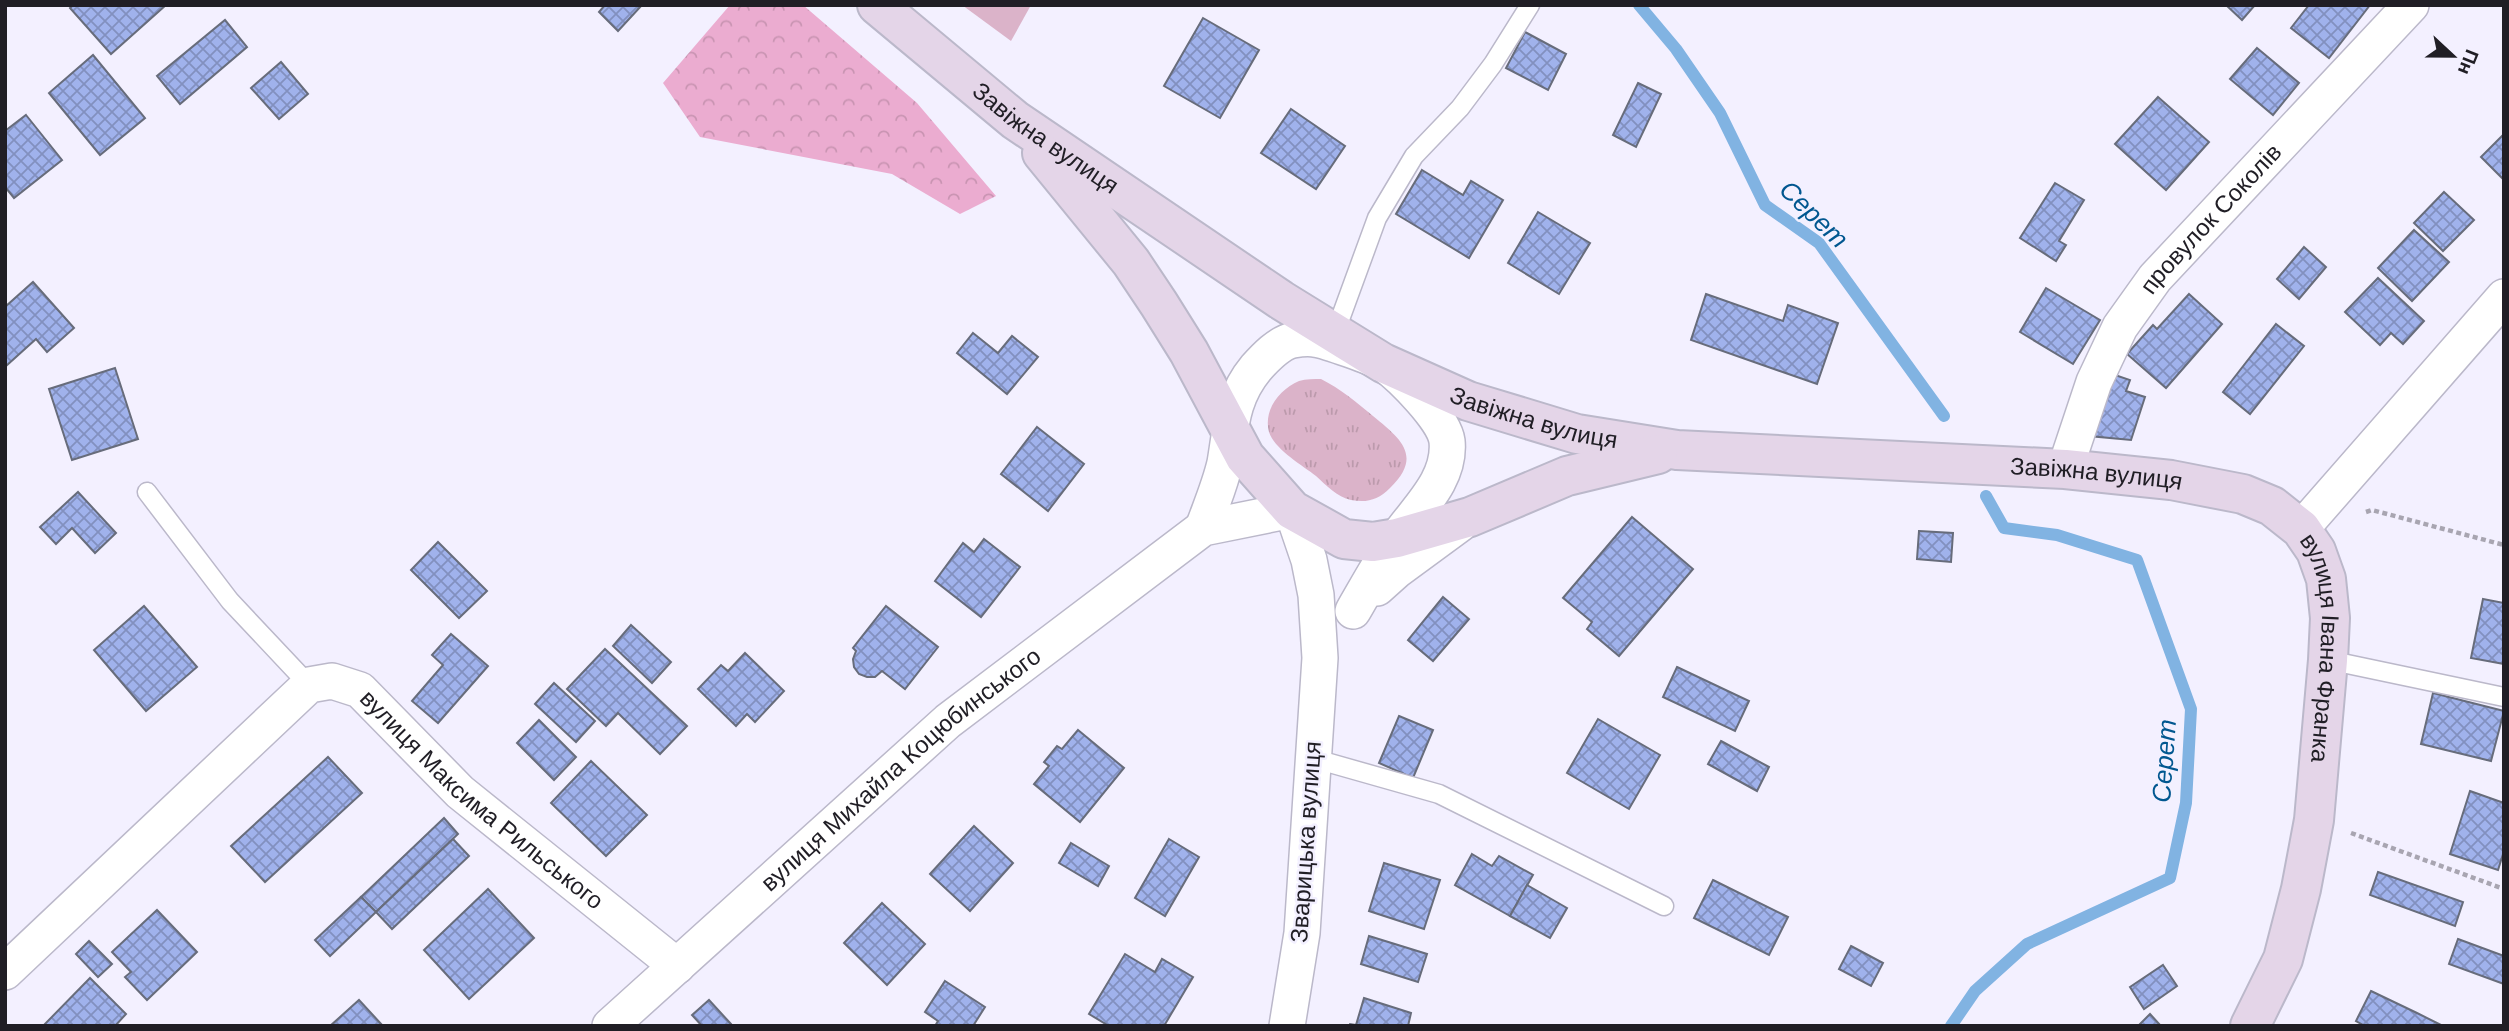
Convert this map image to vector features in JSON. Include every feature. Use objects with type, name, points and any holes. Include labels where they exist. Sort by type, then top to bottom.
[{"type":"main road","name":"Завіжна вулиця","points":[[877,5],[1015,120],[1269,292],[1383,363],[1468,401],[1577,434],[1677,450],[2065,469],[2171,480],[2243,494],[2272,506],[2301,529]]},
{"type":"main road","points":[[1015,120],[1130,262],[1189,352],[1245,457],[1292,510],[1344,539],[1373,542],[1397,538],[1470,517],[1567,476],[1677,450]]},
{"type":"main road","name":"вулиця Івана Франка","points":[[2250,1026],[2283,959],[2301,889],[2314,820],[2330,618],[2326,579],[2316,551],[2301,529]]},
{"type":"street","name":"провулок Соколів","points":[[2065,469],[2094,382],[2120,327],[2154,278],[2411,5]]},
{"type":"street","name":"вулиця Івана Франка","points":[[2301,529],[2504,297]]},
{"type":"street","points":[[1203,528],[1219,486],[1229,428],[1240,392],[1254,370],[1270,353],[1291,340],[1315,339],[1383,363],[1428,406],[1441,425],[1447,441],[1445,464],[1431,494],[1397,538],[1353,611],[1320,658]]},
{"type":"street","points":[[1203,528],[1292,510]]},
{"type":"street","name":"Зварицька вулиця","points":[[1287,1026],[1302,933],[1320,658],[1316,594],[1309,560],[1292,510]]},
{"type":"street","points":[[1353,611],[1396,570],[1470,517]]},
{"type":"street","name":"вулиця Михайла Коцюбинського","points":[[610,1026],[948,721],[1203,528]]},
{"type":"street","name":"вулиця Максима Рильського","points":[[309,685],[332,681],[360,690],[460,792],[677,966]]},
{"type":"street","points":[[5,972],[309,685]]},
{"type":"lane","points":[[1335,333],[1377,218],[1414,156],[1460,108],[1493,64],[1530,5]]},
{"type":"lane","points":[[147,492],[230,601],[309,685]]},
{"type":"lane","points":[[2328,660],[2504,697]]},
{"type":"lane","points":[[1312,758],[1439,794],[1664,906]]},
{"type":"path","points":[[2360,513],[2372,510],[2504,545]]},
{"type":"path","points":[[2314,820],[2504,889]]},
{"type":"green space","points":[[730,5],[803,5],[917,103],[996,196],[960,214],[892,174],[700,137],[663,83]]},
{"type":"green space","points":[[962,5],[1031,5],[1011,41]]},
{"type":"green space","points":[[1321,379],[1348,396],[1383,424],[1404,449],[1407,457],[1400,477],[1377,498],[1357,501],[1336,493],[1272,439],[1268,416],[1275,401],[1285,389],[1299,381]]},
{"type":"building","points":[[73,5],[166,5],[111,54],[70,8]]},
{"type":"building","points":[[605,5],[642,5],[618,31],[599,12]]},
{"type":"building","points":[[2226,5],[2255,5],[2242,20]]},
{"type":"building","points":[[2309,5],[2370,5],[2329,58],[2291,28]]},
{"type":"building","points":[[1203,18],[1259,50],[1220,118],[1164,86]]},
{"type":"building","points":[[225,20],[247,47],[180,104],[157,76]]},
{"type":"building","points":[[1525,32],[1566,54],[1548,90],[1506,68]]},
{"type":"building","points":[[2257,48],[2299,83],[2273,115],[2230,79]]},
{"type":"building","points":[[93,55],[145,118],[100,155],[49,93]]},
{"type":"building","points":[[281,62],[308,94],[279,119],[251,88]]},
{"type":"building","points":[[1638,83],[1661,94],[1636,147],[1613,135]]},
{"type":"building","points":[[2158,97],[2209,142],[2166,190],[2115,144]]},
{"type":"building","points":[[1291,109],[1345,146],[1316,189],[1261,153]]},
{"type":"building","points":[[26,115],[62,160],[14,198],[5,187],[5,131]]},
{"type":"building","points":[[2504,134],[2504,180],[2481,157]]},
{"type":"building","points":[[1422,170],[1463,195],[1471,181],[1503,200],[1469,258],[1396,214]]},
{"type":"building","points":[[2055,183],[2084,200],[2059,241],[2066,245],[2056,261],[2020,238]]},
{"type":"building","points":[[2444,192],[2474,220],[2443,251],[2414,223]]},
{"type":"building","points":[[1538,212],[1590,243],[1559,294],[1508,263]]},
{"type":"building","points":[[2414,230],[2449,262],[2412,301],[2378,268]]},
{"type":"building","points":[[2304,247],[2326,267],[2299,299],[2277,279]]},
{"type":"building","points":[[2378,278],[2424,321],[2403,344],[2391,333],[2380,345],[2345,312]]},
{"type":"building","points":[[33,282],[74,328],[47,352],[36,339],[6,366],[5,307]]},
{"type":"building","points":[[2046,288],[2100,320],[2073,364],[2020,332]]},
{"type":"building","points":[[1706,294],[1783,321],[1788,305],[1838,323],[1817,384],[1691,340]]},
{"type":"building","points":[[2189,294],[2222,324],[2166,388],[2127,354],[2153,325],[2157,329]]},
{"type":"building","points":[[2276,324],[2304,346],[2250,414],[2223,392]]},
{"type":"building","points":[[973,333],[998,353],[1012,336],[1038,357],[1007,394],[957,353]]},
{"type":"building","points":[[115,368],[138,439],[72,460],[49,389]]},
{"type":"building","points":[[2109,373],[2130,380],[2126,391],[2145,397],[2131,440],[2089,436]]},
{"type":"building","points":[[1037,427],[1084,464],[1048,511],[1001,474]]},
{"type":"building","points":[[78,492],[116,533],[95,553],[72,528],[56,544],[40,527]]},
{"type":"building","points":[[1632,517],[1693,569],[1619,656],[1587,629],[1592,622],[1563,598]]},
{"type":"building","points":[[1919,531],[1953,533],[1951,562],[1917,559]]},
{"type":"building","points":[[984,539],[1020,567],[981,617],[935,581],[963,543],[974,552]]},
{"type":"building","points":[[438,542],[487,591],[459,618],[411,570]]},
{"type":"building","points":[[1443,597],[1469,619],[1433,661],[1408,640]]},
{"type":"building","points":[[2483,599],[2504,603],[2504,664],[2471,658]]},
{"type":"building","points":[[144,606],[197,667],[146,711],[94,650]]},
{"type":"building","points":[[886,606],[938,647],[905,689],[882,671],[875,677],[867,677],[859,674],[854,667],[856,651],[853,648]]},
{"type":"building","points":[[631,625],[671,662],[652,683],[613,646]]},
{"type":"building","points":[[451,634],[488,666],[438,723],[412,701],[443,665],[432,655]]},
{"type":"building","points":[[605,649],[687,726],[660,754],[618,713],[606,726],[567,689]]},
{"type":"building","points":[[745,653],[784,691],[755,722],[747,714],[736,726],[698,689],[721,665],[728,671]]},
{"type":"building","points":[[1677,667],[1749,701],[1735,731],[1663,697]]},
{"type":"building","points":[[554,683],[595,721],[576,742],[535,704]]},
{"type":"building","points":[[2433,693],[2504,711],[2491,761],[2421,744]]},
{"type":"building","points":[[1399,716],[1433,730],[1413,778],[1379,763]]},
{"type":"building","points":[[1598,719],[1660,755],[1629,809],[1567,773]]},
{"type":"building","points":[[539,720],[576,757],[554,780],[517,743]]},
{"type":"building","points":[[1078,730],[1124,768],[1080,822],[1034,784],[1049,766],[1044,762],[1057,746],[1062,749]]},
{"type":"building","points":[[1721,741],[1769,767],[1757,791],[1708,764]]},
{"type":"building","points":[[328,757],[362,793],[265,882],[231,846]]},
{"type":"building","points":[[591,761],[647,815],[606,856],[551,803]]},
{"type":"building","points":[[2470,791],[2504,803],[2504,851],[2498,870],[2450,854]]},
{"type":"building","points":[[444,818],[458,834],[376,912],[361,897]]},
{"type":"building","points":[[974,826],[1013,863],[970,911],[930,874]]},
{"type":"building","points":[[453,839],[469,856],[392,929],[376,912]]},
{"type":"building","points":[[1169,839],[1199,857],[1165,916],[1135,898]]},
{"type":"building","points":[[1071,843],[1109,866],[1098,886],[1059,863]]},
{"type":"building","points":[[1472,854],[1492,866],[1499,856],[1533,875],[1510,916],[1455,885]]},
{"type":"building","points":[[1384,863],[1440,880],[1424,929],[1369,911]]},
{"type":"building","points":[[2378,872],[2463,902],[2455,926],[2370,895]]},
{"type":"building","points":[[1713,880],[1788,917],[1769,955],[1694,918]]},
{"type":"building","points":[[1527,885],[1567,908],[1550,938],[1510,916]]},
{"type":"building","points":[[488,889],[534,938],[469,999],[424,950]]},
{"type":"building","points":[[361,897],[376,912],[330,956],[315,940]]},
{"type":"building","points":[[882,903],[925,944],[887,985],[844,943]]},
{"type":"building","points":[[157,910],[197,952],[147,1000],[125,977],[131,972],[112,952]]},
{"type":"building","points":[[1369,936],[1427,954],[1418,982],[1361,964]]},
{"type":"building","points":[[2458,939],[2504,956],[2504,984],[2449,964]]},
{"type":"building","points":[[89,941],[112,964],[98,977],[76,954]]},
{"type":"building","points":[[1851,946],[1883,963],[1871,986],[1839,969]]},
{"type":"building","points":[[1125,954],[1155,972],[1162,959],[1193,977],[1164,1026],[1109,1026],[1089,1014]]},
{"type":"building","points":[[2163,965],[2177,986],[2144,1009],[2130,987]]},
{"type":"building","points":[[90,978],[126,1014],[115,1026],[43,1026]]},
{"type":"building","points":[[945,981],[985,1007],[973,1026],[935,1026],[938,1021],[925,1012]]},
{"type":"building","points":[[2371,991],[2443,1026],[2365,1026],[2356,1021]]},
{"type":"building","points":[[1364,998],[1411,1013],[1408,1026],[1349,1026],[1356,1025]]},
{"type":"building","points":[[359,1000],[383,1026],[330,1026]]},
{"type":"building","points":[[709,1000],[730,1026],[702,1026],[692,1015]]},
{"type":"building","points":[[2150,1014],[2161,1026],[2138,1026]]},
{"type":"waterway","name":"Серет","points":[[1639,5],[1676,49],[1720,113],[1765,205],[1819,243],[1944,416]]},
{"type":"waterway","name":"Серет","points":[[1951,1026],[1975,991],[2027,944],[2170,878],[2186,803],[2191,709],[2137,560],[2057,535],[2004,528],[1986,496]]}]
